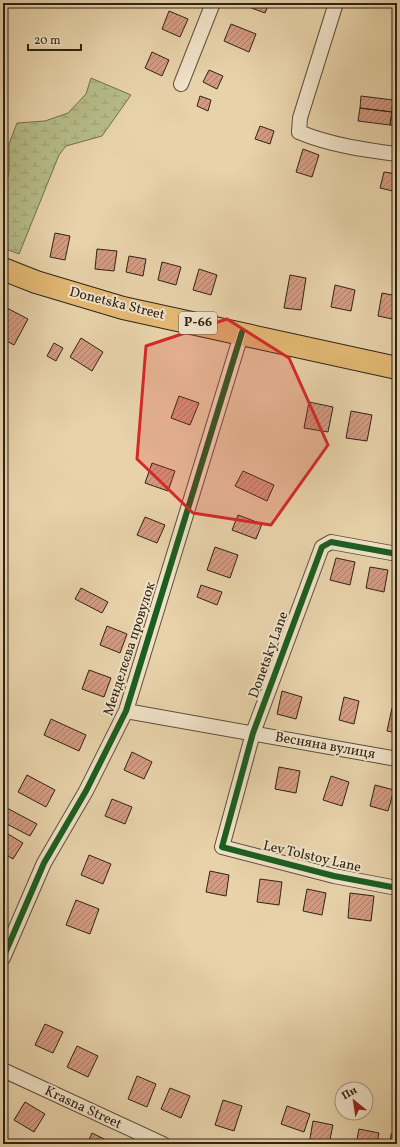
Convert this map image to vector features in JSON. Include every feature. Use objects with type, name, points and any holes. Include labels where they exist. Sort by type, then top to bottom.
[{"type":"main road","name":"Donetska Street","points":[[3,269],[36,282],[123,308],[242,332],[397,368]]},
{"type":"street","points":[[181,84],[213,3]]},
{"type":"street","points":[[336,3],[300,118],[300,132],[312,138],[397,154]]},
{"type":"street","name":"Менделєєва провулок","points":[[3,958],[44,863],[86,791],[126,710],[242,332]]},
{"type":"street","name":"Donetsky Lane","points":[[222,847],[253,733],[322,547],[331,542],[397,554]]},
{"type":"street","name":"Весняна вулиця","points":[[126,710],[397,759]]},
{"type":"street","name":"Lev Tolstoy Lane","points":[[222,847],[334,876],[397,888]]},
{"type":"street","name":"Krasna Street","points":[[3,1070],[163,1144]]},
{"type":"highlighted area","points":[[227,319],[289,358],[328,445],[271,525],[193,513],[137,459],[146,346]]},
{"type":"green space","points":[[91,78],[131,95],[102,136],[66,146],[59,155],[19,254],[3,248],[3,188],[9,173],[9,144],[17,123],[45,121],[68,113],[86,94]]},
{"type":"building","points":[[238,3],[269,3],[265,13]]},
{"type":"building","points":[[169,11],[188,19],[180,37],[162,29]]},
{"type":"building","points":[[231,24],[256,34],[249,52],[224,41]]},
{"type":"building","points":[[152,52],[169,60],[162,76],[145,68]]},
{"type":"building","points":[[209,70],[223,76],[217,89],[203,82]]},
{"type":"building","points":[[200,96],[211,100],[208,111],[197,106]]},
{"type":"building","points":[[361,96],[393,100],[392,112],[360,108]]},
{"type":"building","points":[[393,100],[397,100],[397,112],[392,112]]},
{"type":"building","points":[[360,108],[392,112],[390,125],[358,121]]},
{"type":"building","points":[[392,112],[397,112],[397,125],[390,125]]},
{"type":"building","points":[[260,126],[274,131],[270,144],[255,139]]},
{"type":"building","points":[[303,149],[319,155],[312,177],[296,172]]},
{"type":"building","points":[[384,172],[397,174],[397,192],[380,188]]},
{"type":"building","points":[[55,233],[70,236],[65,260],[50,257]]},
{"type":"building","points":[[97,249],[117,251],[114,271],[95,269]]},
{"type":"building","points":[[129,256],[146,259],[143,276],[126,272]]},
{"type":"building","points":[[162,262],[181,267],[176,285],[158,280]]},
{"type":"building","points":[[199,269],[217,275],[211,295],[193,290]]},
{"type":"building","points":[[290,275],[306,278],[301,310],[284,308]]},
{"type":"building","points":[[335,285],[355,290],[351,311],[331,307]]},
{"type":"building","points":[[382,293],[397,296],[397,320],[378,316]]},
{"type":"building","points":[[3,306],[28,319],[14,345],[3,339]]},
{"type":"building","points":[[81,338],[103,352],[92,371],[70,357]]},
{"type":"building","points":[[54,343],[63,348],[56,361],[47,356]]},
{"type":"building","points":[[179,396],[199,403],[190,425],[171,418]]},
{"type":"building","points":[[309,402],[333,407],[328,432],[304,428]]},
{"type":"building","points":[[351,411],[372,415],[367,441],[346,438]]},
{"type":"building","points":[[152,463],[175,471],[168,491],[145,483]]},
{"type":"building","points":[[243,471],[274,485],[267,501],[235,486]]},
{"type":"building","points":[[238,515],[262,524],[256,539],[232,530]]},
{"type":"building","points":[[145,517],[165,525],[157,543],[137,535]]},
{"type":"building","points":[[215,547],[238,555],[230,578],[207,570]]},
{"type":"building","points":[[336,558],[355,562],[350,585],[330,580]]},
{"type":"building","points":[[370,567],[388,570],[384,592],[366,588]]},
{"type":"building","points":[[201,585],[222,592],[217,605],[197,597]]},
{"type":"building","points":[[81,588],[108,602],[102,613],[75,599]]},
{"type":"building","points":[[107,626],[127,634],[120,653],[100,645]]},
{"type":"building","points":[[89,670],[111,678],[104,697],[82,689]]},
{"type":"building","points":[[282,691],[302,697],[296,719],[277,714]]},
{"type":"building","points":[[344,697],[359,701],[354,724],[339,720]]},
{"type":"building","points":[[392,708],[397,709],[397,733],[387,731]]},
{"type":"building","points":[[51,719],[86,735],[79,751],[44,735]]},
{"type":"building","points":[[132,752],[152,762],[144,779],[124,770]]},
{"type":"building","points":[[279,767],[300,771],[296,793],[275,789]]},
{"type":"building","points":[[27,775],[55,790],[46,807],[18,792]]},
{"type":"building","points":[[331,776],[349,782],[342,806],[323,800]]},
{"type":"building","points":[[375,785],[394,790],[388,811],[370,806]]},
{"type":"building","points":[[112,799],[132,807],[125,824],[105,816]]},
{"type":"building","points":[[3,806],[37,824],[30,836],[3,822]]},
{"type":"building","points":[[3,831],[23,843],[13,859],[3,853]]},
{"type":"building","points":[[89,855],[111,864],[103,884],[81,875]]},
{"type":"building","points":[[210,871],[229,875],[226,896],[206,892]]},
{"type":"building","points":[[260,879],[282,882],[279,905],[257,902]]},
{"type":"building","points":[[307,889],[326,893],[322,915],[303,911]]},
{"type":"building","points":[[350,893],[374,896],[371,921],[348,918]]},
{"type":"building","points":[[76,900],[99,909],[90,934],[66,925]]},
{"type":"building","points":[[45,1024],[63,1032],[53,1053],[35,1045]]},
{"type":"building","points":[[77,1046],[98,1056],[88,1077],[67,1067]]},
{"type":"building","points":[[137,1076],[156,1084],[147,1107],[128,1099]]},
{"type":"building","points":[[170,1088],[190,1096],[181,1118],[161,1109]]},
{"type":"building","points":[[223,1100],[242,1106],[234,1131],[215,1125]]},
{"type":"building","points":[[25,1102],[45,1114],[34,1132],[14,1120]]},
{"type":"building","points":[[287,1106],[310,1114],[304,1132],[281,1124]]},
{"type":"building","points":[[313,1121],[333,1125],[329,1144],[309,1144]]},
{"type":"building","points":[[359,1129],[379,1133],[377,1144],[356,1144]]},
{"type":"building","points":[[92,1133],[108,1141],[107,1144],[87,1144]]},
{"type":"building","points":[[391,1134],[397,1134],[397,1144],[390,1144]]},
{"type":"cycle path","points":[[3,958],[44,863],[86,791],[126,711],[242,332]]},
{"type":"cycle path","points":[[397,554],[331,542],[322,547],[253,733],[222,847],[334,876],[397,888]]}]
